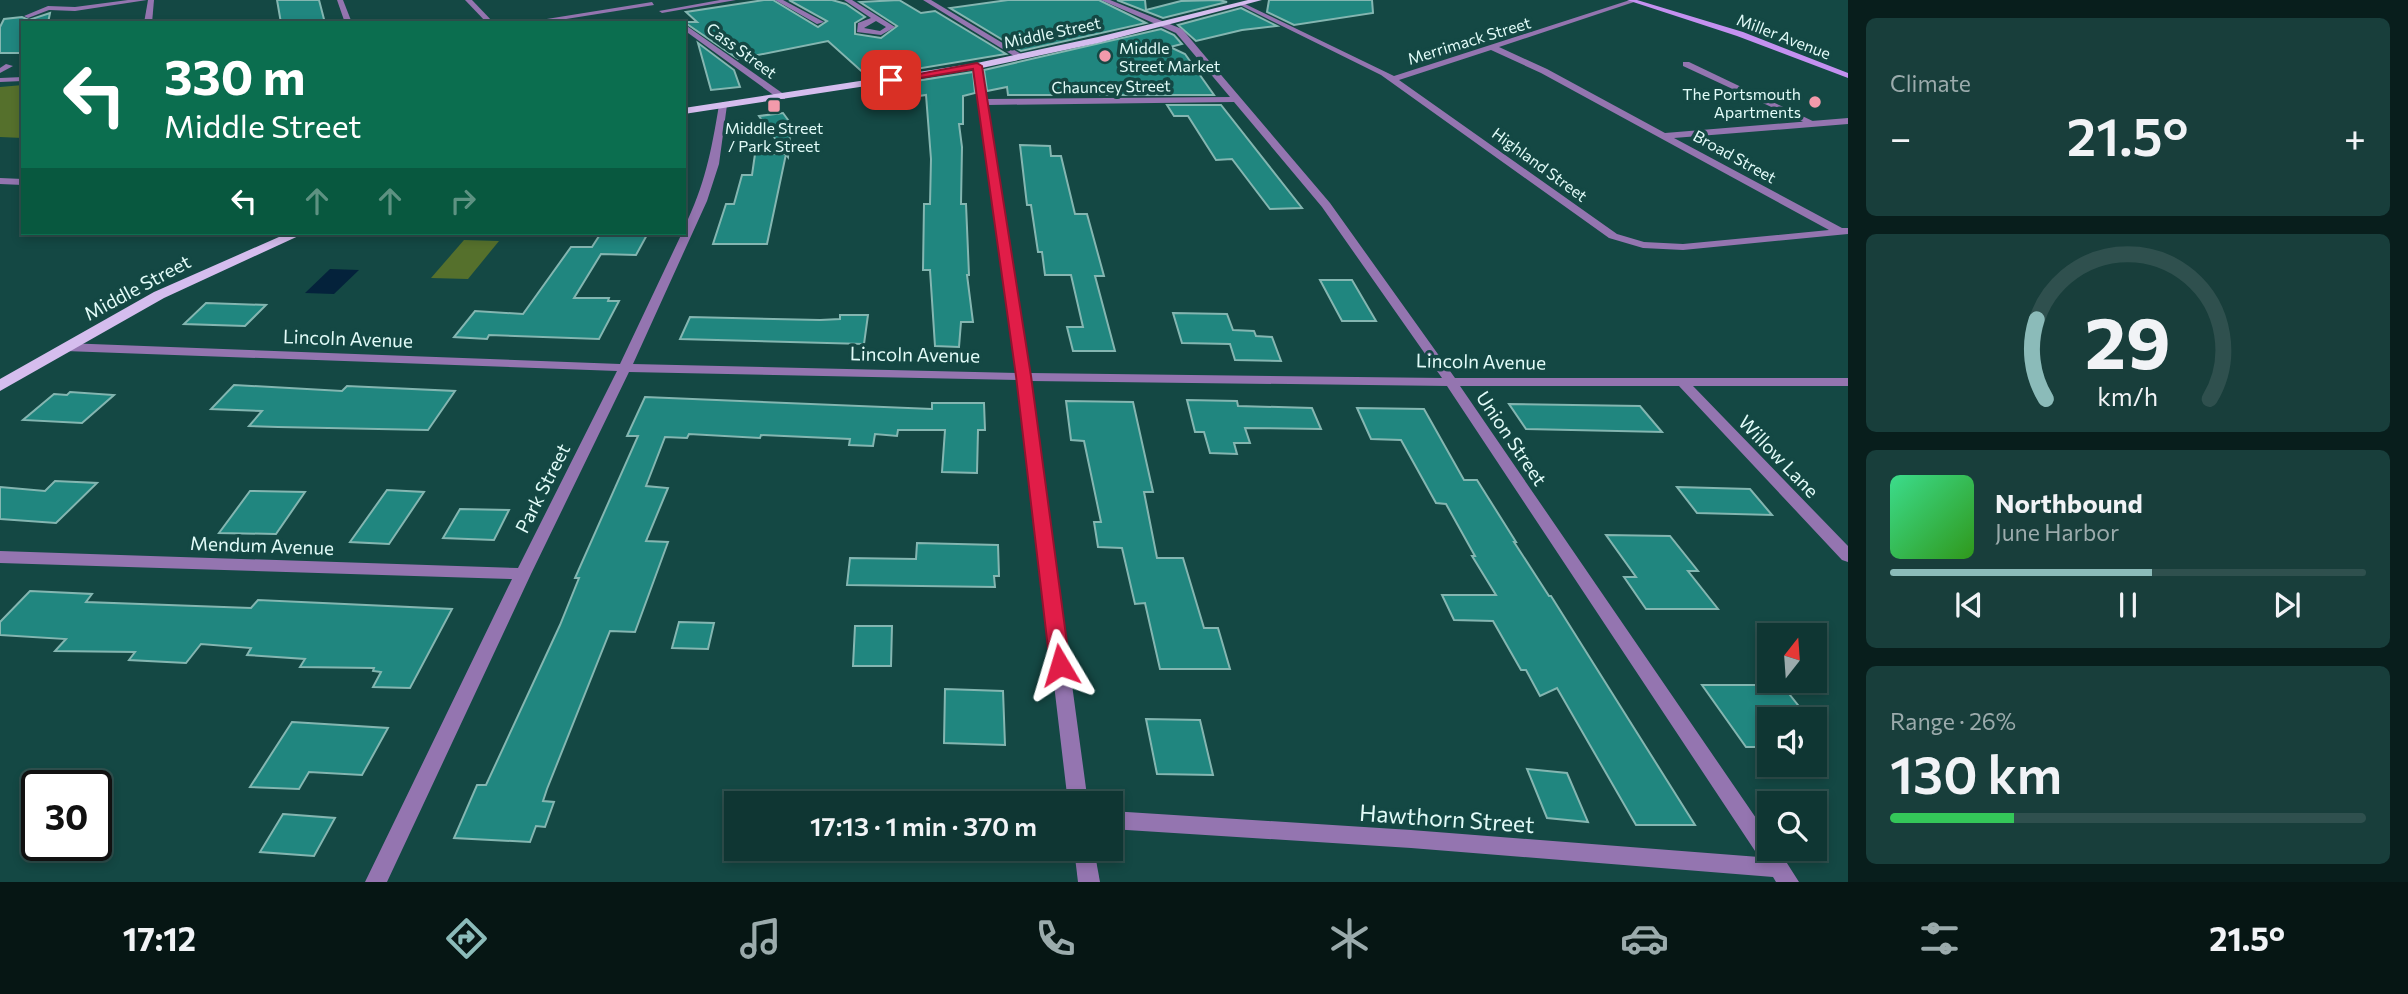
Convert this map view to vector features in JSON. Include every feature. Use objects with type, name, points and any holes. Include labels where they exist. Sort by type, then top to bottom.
[{"type":"main road","name":"Middle Street","points":[[686,111],[977,66],[1161,25],[1258,0]]},
{"type":"main road","name":"Miller Avenue","points":[[1632,1],[1740,34],[1848,76]]},
{"type":"main road","name":"Middle Street","points":[[0,386],[159,295],[294,235]]},
{"type":"street","points":[[28,16],[48,8],[75,9],[144,0]]},
{"type":"street","points":[[148,21],[151,0]]},
{"type":"street","points":[[340,0],[348,21]]},
{"type":"street","points":[[468,0],[489,21]]},
{"type":"street","points":[[662,11],[733,0]]},
{"type":"street","points":[[778,0],[820,22]]},
{"type":"street","points":[[848,0],[876,18]]},
{"type":"street","points":[[926,0],[1022,57]]},
{"type":"street","name":"Union Street","points":[[1104,0],[1180,31],[1326,205],[1450,380],[1783,875]]},
{"type":"street","name":"Merrimack Street","points":[[1393,79],[1632,1]]},
{"type":"street","points":[[537,21],[649,2],[671,17]]},
{"type":"street","name":"Highland Street","points":[[1241,4],[1355,57],[1393,79],[1601,229],[1627,241],[1652,246],[1684,247],[1845,233]]},
{"type":"street","name":"Cass Street","points":[[689,33],[782,97]]},
{"type":"street","name":"Broad Street","points":[[1494,48],[1544,71],[1845,233]]},
{"type":"street","points":[[1686,64],[1815,124]]},
{"type":"street","points":[[0,71],[9,66]]},
{"type":"street","points":[[977,66],[1023,376],[1076,791]]},
{"type":"street","points":[[0,80],[21,79]]},
{"type":"street","name":"Chauncey Street","points":[[984,102],[1238,99]]},
{"type":"street","name":"Park Street","points":[[376,882],[625,367],[702,201],[714,164],[723,105]]},
{"type":"street","points":[[1665,136],[1848,121]]},
{"type":"street","points":[[0,181],[21,182]]},
{"type":"street","name":"Lincoln Avenue","points":[[65,347],[625,367],[1023,376],[1682,383],[1848,382]]},
{"type":"street","name":"Willow Lane","points":[[1682,383],[1848,556]]},
{"type":"street","name":"Mendum Avenue","points":[[0,557],[523,574]]},
{"type":"street","name":"Hawthorn Street","points":[[1123,821],[1411,839],[1783,875]]},
{"type":"street","points":[[1086,861],[1089,882]]},
{"type":"green space","points":[[21,85],[21,138],[0,137],[0,87]]},
{"type":"green space","points":[[464,240],[499,241],[468,279],[431,278]]},
{"type":"water","points":[[330,269],[359,270],[334,294],[305,293]]},
{"type":"building","points":[[277,0],[319,0],[324,21],[281,21]]},
{"type":"building","points":[[773,0],[818,27],[827,21],[789,0],[832,0],[846,4],[865,17],[855,23],[855,34],[881,38],[897,26],[860,2],[899,0],[921,13],[935,11],[1006,54],[868,77],[828,41],[738,59],[686,23],[697,22],[686,12]]},
{"type":"building","points":[[1008,0],[1099,0],[1146,23],[1021,51],[950,8]]},
{"type":"building","points":[[1117,0],[1145,0],[1146,10],[1181,1],[1227,2],[1163,18]]},
{"type":"building","points":[[1269,0],[1372,0],[1373,13],[1294,25],[1267,12]]},
{"type":"building","points":[[1241,8],[1277,26],[1242,30],[1196,41],[1178,25]]},
{"type":"building","points":[[50,13],[48,21],[21,21],[21,53],[0,53],[0,27],[4,19],[22,17],[29,20]]},
{"type":"building","points":[[1161,29],[1174,35],[1182,44],[1170,47],[1185,54],[1214,95],[1008,95],[1007,87],[987,91],[984,70]]},
{"type":"building","points":[[698,43],[734,70],[740,87],[711,90]]},
{"type":"building","points":[[973,72],[975,93],[963,96],[963,124],[959,124],[962,147],[961,204],[966,204],[967,275],[973,322],[961,322],[959,347],[935,346],[930,270],[923,270],[924,204],[930,204],[931,159],[926,95],[892,100],[878,87]]},
{"type":"building","points":[[1167,105],[1221,105],[1302,208],[1270,209],[1232,159],[1216,160],[1188,116],[1174,116]]},
{"type":"building","points":[[783,113],[791,124],[788,157],[759,116]]},
{"type":"building","points":[[1020,145],[1050,146],[1051,156],[1061,156],[1075,214],[1087,214],[1104,276],[1095,276],[1115,351],[1073,351],[1067,327],[1083,327],[1071,275],[1045,275],[1042,252],[1038,252],[1031,205],[1027,205]]},
{"type":"building","points":[[755,154],[786,154],[767,244],[713,244],[726,204],[734,204],[742,175],[752,175]]},
{"type":"building","points":[[600,235],[647,235],[636,255],[601,254],[574,298],[609,298],[608,301],[619,301],[599,339],[489,335],[487,339],[454,337],[475,311],[523,314],[571,247],[592,247]]},
{"type":"building","points":[[1320,280],[1352,280],[1376,321],[1342,321]]},
{"type":"building","points":[[206,303],[266,305],[245,326],[184,324]]},
{"type":"building","points":[[1173,313],[1227,314],[1233,330],[1254,331],[1256,336],[1272,337],[1281,361],[1235,360],[1230,344],[1182,343]]},
{"type":"building","points":[[840,315],[868,315],[864,344],[680,339],[690,317],[820,320],[840,319]]},
{"type":"building","points":[[234,385],[342,391],[347,386],[455,391],[428,430],[278,427],[249,426],[262,411],[211,409]]},
{"type":"building","points":[[70,392],[114,395],[82,423],[23,420],[54,394],[67,395]]},
{"type":"building","points":[[645,397],[932,409],[932,403],[984,403],[985,430],[978,430],[977,473],[942,472],[945,430],[898,430],[897,436],[875,434],[873,446],[849,445],[850,439],[761,435],[760,438],[689,434],[687,438],[665,437],[646,486],[668,488],[646,541],[668,542],[635,632],[610,631],[543,801],[554,802],[545,827],[536,826],[530,842],[454,838],[477,785],[486,785],[560,625],[579,578],[575,578],[638,436],[627,436]]},
{"type":"building","points":[[1187,400],[1237,401],[1238,406],[1312,408],[1321,429],[1245,428],[1250,443],[1234,443],[1237,454],[1210,453],[1204,432],[1195,432]]},
{"type":"building","points":[[1066,401],[1133,402],[1153,492],[1144,492],[1157,558],[1183,558],[1204,628],[1218,628],[1230,669],[1160,669],[1145,603],[1135,604],[1122,548],[1098,547],[1094,522],[1101,522],[1084,441],[1071,440]]},
{"type":"building","points":[[1509,404],[1640,406],[1662,432],[1526,429]]},
{"type":"building","points":[[1357,408],[1424,409],[1464,480],[1477,480],[1695,825],[1636,825],[1557,688],[1540,696],[1526,670],[1521,670],[1493,621],[1454,620],[1442,595],[1496,595],[1472,556],[1475,556],[1446,504],[1436,503],[1401,440],[1371,439]]},
{"type":"building","points":[[55,481],[97,483],[56,523],[0,519],[0,487],[45,491]]},
{"type":"building","points":[[1677,487],[1750,489],[1772,515],[1697,513]]},
{"type":"building","points":[[387,490],[424,492],[389,544],[350,542]]},
{"type":"building","points":[[250,491],[305,492],[276,534],[219,533]]},
{"type":"building","points":[[460,509],[509,510],[494,540],[443,538]]},
{"type":"building","points":[[1606,535],[1670,536],[1698,571],[1688,571],[1718,609],[1646,609],[1624,577],[1636,577]]},
{"type":"building","points":[[917,543],[998,545],[999,576],[994,576],[995,587],[847,585],[850,558],[916,559]]},
{"type":"building","points":[[30,591],[92,594],[86,602],[251,608],[258,600],[452,609],[410,688],[373,687],[381,672],[373,671],[374,668],[300,667],[305,659],[247,655],[251,648],[201,644],[186,663],[129,660],[135,652],[55,651],[66,639],[0,635],[0,622]]},
{"type":"building","points":[[679,622],[714,623],[708,649],[672,648]]},
{"type":"building","points":[[855,626],[892,626],[891,666],[853,666]]},
{"type":"building","points":[[1702,685],[1757,685],[1757,693],[1788,693],[1799,707],[1757,707],[1757,747],[1746,747]]},
{"type":"building","points":[[945,689],[1003,691],[1005,745],[944,743]]},
{"type":"building","points":[[1146,719],[1200,720],[1213,775],[1157,774]]},
{"type":"building","points":[[292,722],[388,728],[362,775],[309,772],[299,789],[250,787]]},
{"type":"building","points":[[1527,769],[1567,773],[1588,822],[1547,818]]},
{"type":"building","points":[[283,814],[335,818],[314,856],[260,852]]},
{"type":"place","name":"Middle Street Market","points":[[1105,56]]},
{"type":"place","name":"The Portsmouth Apartments","points":[[1815,102]]},
{"type":"place","name":"Middle Street / Park Street","points":[[774,106]]},
{"type":"route","points":[[891,80],[977,66],[1023,376],[1060,665]]}]
